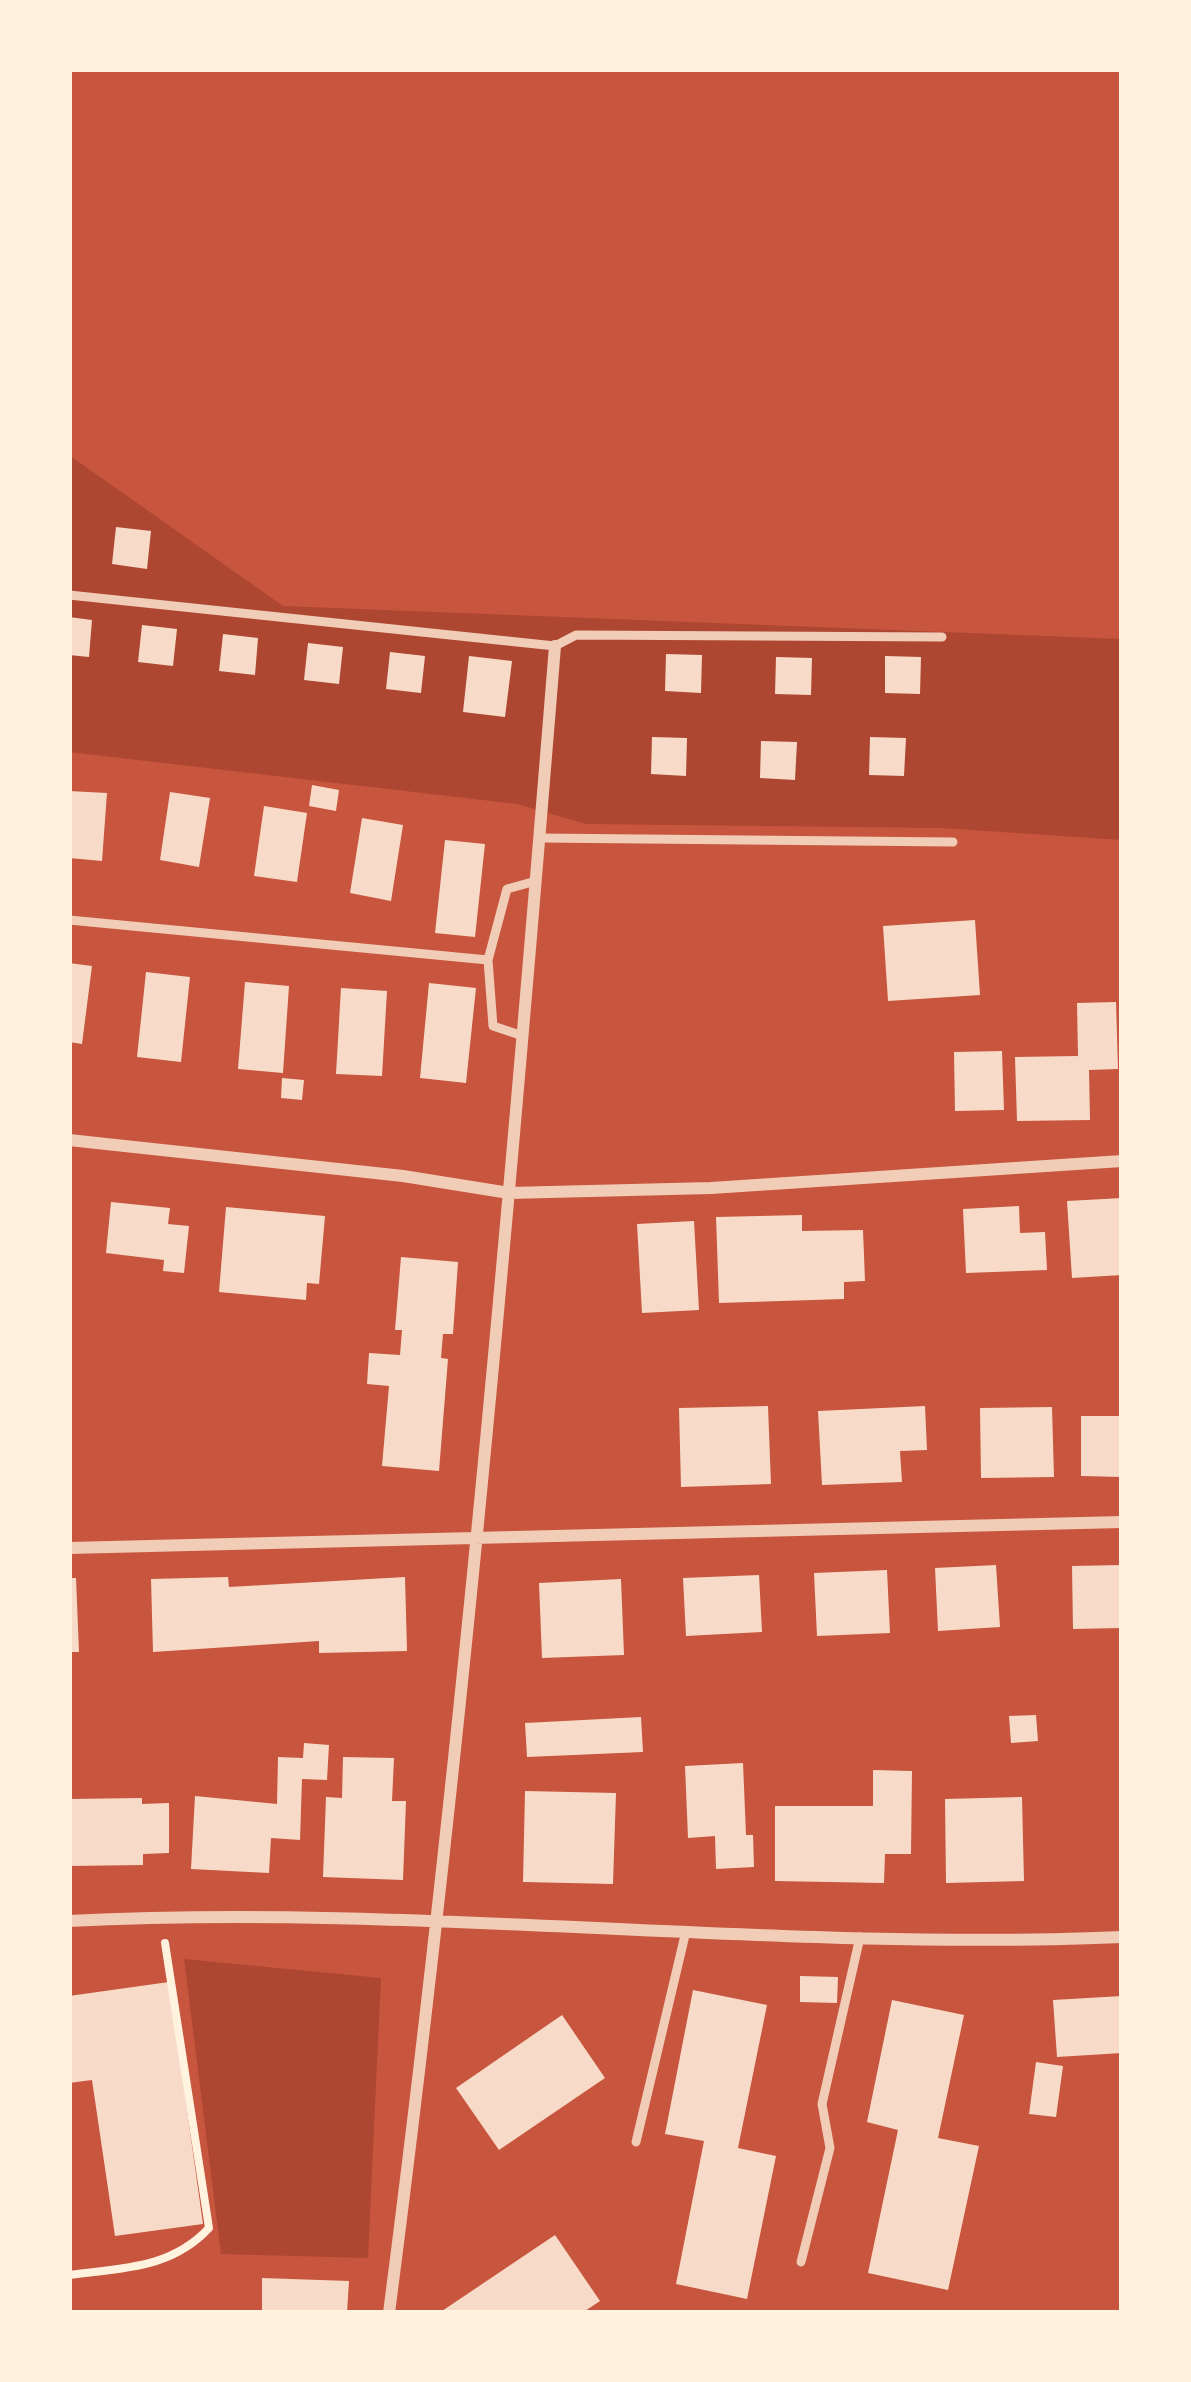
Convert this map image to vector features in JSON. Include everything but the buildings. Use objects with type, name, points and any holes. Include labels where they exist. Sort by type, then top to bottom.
[{"type":"street","points":[[389,2313],[440,1921],[480,1538],[555,646]]},
{"type":"street","points":[[69,1140],[509,1193],[711,1188],[1122,1161]]},
{"type":"street","points":[[69,1548],[1122,1522]]},
{"type":"street","points":[[69,1921],[440,1921],[860,1937],[1122,1937]]},
{"type":"lane","points":[[69,596],[555,646],[576,635],[942,637]]},
{"type":"lane","points":[[540,838],[953,842]]},
{"type":"lane","points":[[523,1036],[493,1026],[488,960],[507,889],[536,880]]},
{"type":"lane","points":[[69,920],[488,960]]},
{"type":"lane","points":[[636,2142],[686,1931]]},
{"type":"lane","points":[[801,2262],[830,2148],[822,2104],[860,1937]]},
{"type":"path","points":[[69,2275],[163,2262],[190,2247],[208,2228],[161,1918]]},
{"type":"shaded area","points":[[69,455],[283,606],[1122,639],[1122,840],[941,828],[586,824],[517,804],[69,752]]},
{"type":"shaded area","points":[[184,1959],[381,1978],[368,2258],[221,2254]]}]
